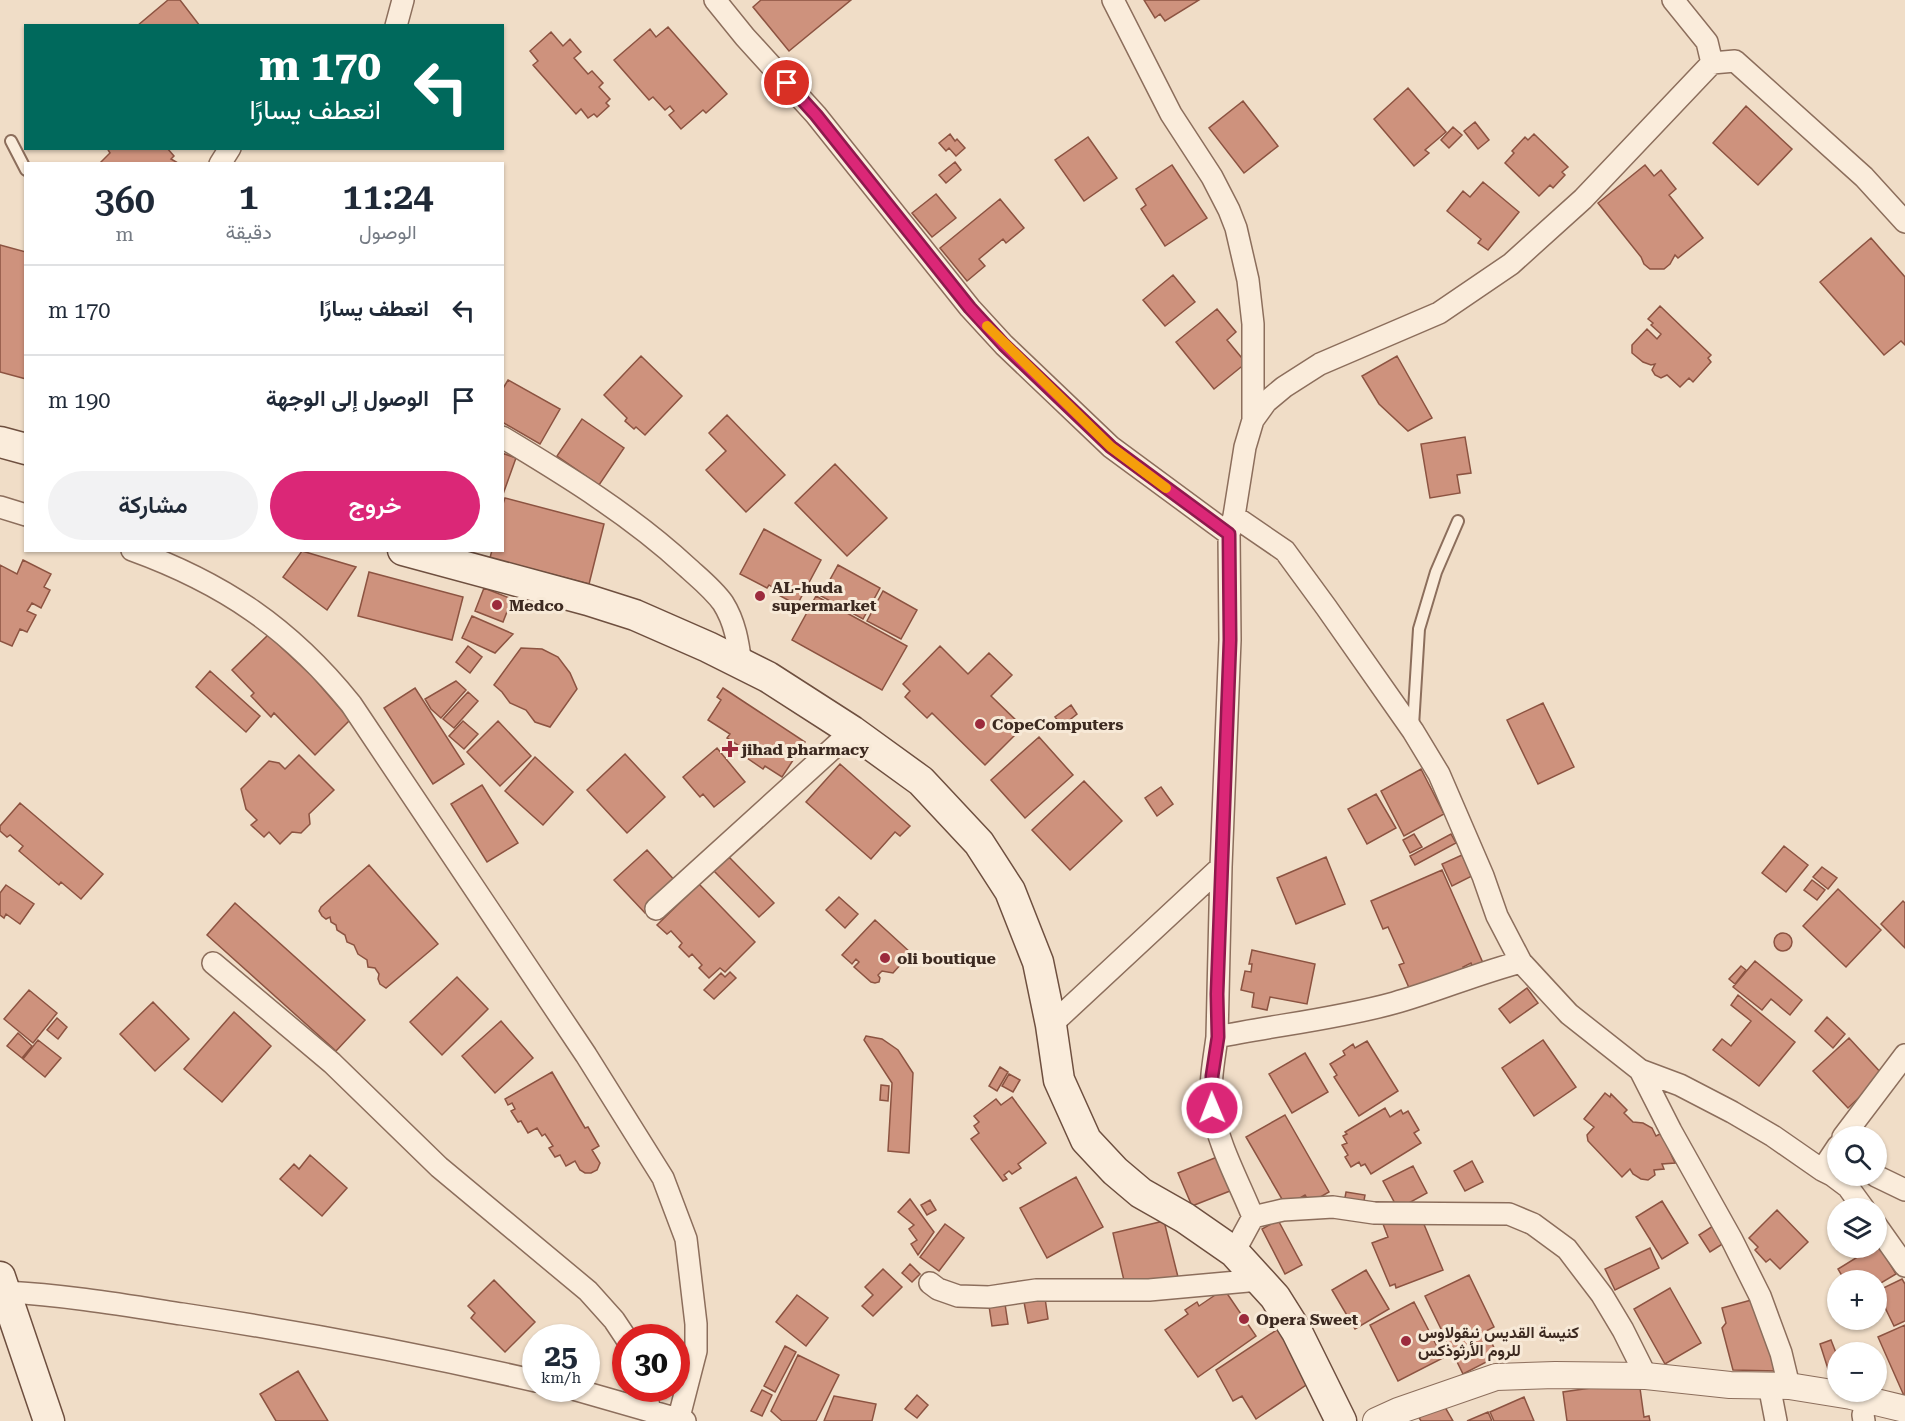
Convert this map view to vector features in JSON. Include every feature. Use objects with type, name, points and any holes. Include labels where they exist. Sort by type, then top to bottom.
[{"type":"main road","points":[[0,442],[24,448]]},
{"type":"main road","points":[[410,552],[635,615],[768,677],[852,731],[921,781],[979,843],[1010,891],[1038,962],[1059,1080],[1086,1140],[1115,1171],[1141,1193],[1185,1218],[1234,1252],[1275,1297],[1297,1332],[1341,1421]]},
{"type":"main road","points":[[3,1285],[49,1421]]},
{"type":"street","points":[[397,24],[403,0]]},
{"type":"street","points":[[715,0],[745,37],[816,115],[934,263],[1004,345],[1111,447],[1231,525],[1285,551],[1413,731],[1439,774],[1483,876],[1497,916],[1521,962],[1569,1014],[1640,1070],[1680,1085],[1732,1112],[1827,1171]]},
{"type":"street","points":[[1113,0],[1171,114],[1212,177],[1229,210],[1236,228],[1248,280],[1253,324],[1253,420],[1245,447],[1231,525],[1230,640],[1221,867],[1218,1037],[1212,1076],[1212,1108],[1223,1144],[1253,1217]]},
{"type":"street","points":[[1673,0],[1707,42],[1712,63]]},
{"type":"street","points":[[1253,420],[1266,402],[1284,387],[1320,364],[1439,313],[1510,264],[1583,199],[1712,63],[1734,61],[1864,177],[1905,222]]},
{"type":"street","points":[[504,438],[617,509],[661,542],[711,589],[723,603],[736,628],[741,664]]},
{"type":"street","points":[[0,507],[24,514]]},
{"type":"street","points":[[137,552],[189,573],[238,600],[274,626],[335,684],[469,877],[586,1055],[663,1178],[686,1239],[696,1324],[696,1351],[680,1421],[600,1397]]},
{"type":"street","points":[[656,909],[852,731]]},
{"type":"street","points":[[1051,1025],[1221,867]]},
{"type":"street","points":[[1218,1037],[1394,1004],[1448,987],[1496,968],[1521,962]]},
{"type":"street","points":[[213,963],[332,1063],[439,1167],[588,1291],[617,1324]]},
{"type":"street","points":[[1851,1126],[1905,1055]]},
{"type":"street","points":[[1640,1070],[1760,1296],[1780,1353],[1776,1421]]},
{"type":"street","points":[[1887,1181],[1905,1190]]},
{"type":"street","points":[[1847,1186],[1856,1198]]},
{"type":"street","points":[[1234,1252],[1253,1217],[1283,1210],[1333,1208],[1374,1213],[1509,1214],[1533,1224],[1567,1249],[1602,1295],[1646,1376]]},
{"type":"street","points":[[1887,1241],[1905,1266]]},
{"type":"street","points":[[930,1283],[958,1296],[989,1297],[1036,1290],[1149,1290],[1259,1280]]},
{"type":"street","points":[[3,1285],[246,1324],[522,1377]]},
{"type":"street","points":[[1376,1421],[1398,1411],[1496,1377],[1555,1375],[1646,1376],[1730,1385],[1779,1386],[1851,1396],[1865,1411],[1905,1409]]},
{"type":"street","points":[[648,1402],[650,1411]]},
{"type":"lane","points":[[11,141],[24,166]]},
{"type":"lane","points":[[1413,731],[1419,629],[1436,572],[1458,521]]},
{"type":"building","points":[[168,0],[180,0],[198,24],[139,24]]},
{"type":"building","points":[[761,0],[851,0],[789,51],[753,7]]},
{"type":"building","points":[[1144,0],[1199,0],[1165,21],[1160,14],[1155,18]]},
{"type":"building","points":[[668,27],[727,94],[706,113],[703,110],[681,129],[669,115],[674,111],[670,106],[665,110],[653,97],[649,100],[614,60],[650,29],[656,37]]},
{"type":"building","points":[[551,32],[563,46],[570,39],[581,52],[574,58],[588,74],[592,71],[603,83],[599,87],[610,99],[606,103],[609,106],[597,117],[594,114],[588,118],[581,109],[576,114],[533,65],[538,61],[530,51]]},
{"type":"building","points":[[1408,88],[1446,132],[1425,150],[1429,153],[1414,166],[1374,119]]},
{"type":"building","points":[[1243,101],[1278,146],[1244,173],[1209,128]]},
{"type":"building","points":[[1746,106],[1792,149],[1758,185],[1713,143]]},
{"type":"building","points":[[1475,122],[1489,140],[1478,149],[1464,131]]},
{"type":"building","points":[[1453,127],[1462,135],[1449,148],[1441,140]]},
{"type":"building","points":[[950,134],[965,148],[956,156],[949,148],[946,151],[939,143]]},
{"type":"building","points":[[1534,134],[1568,167],[1562,172],[1565,175],[1553,188],[1550,185],[1539,196],[1505,163],[1525,137],[1528,140]]},
{"type":"building","points":[[1088,137],[1117,178],[1084,201],[1055,160]]},
{"type":"building","points":[[108,150],[169,150],[174,156],[171,159],[176,162],[101,162],[110,153]]},
{"type":"building","points":[[955,162],[961,170],[946,183],[939,175]]},
{"type":"building","points":[[1172,165],[1207,218],[1165,246],[1141,209],[1146,205],[1136,189]]},
{"type":"building","points":[[1645,165],[1654,176],[1661,170],[1676,189],[1669,195],[1703,238],[1678,258],[1675,255],[1664,269],[1650,269],[1644,264],[1641,257],[1598,203]]},
{"type":"building","points":[[1483,182],[1519,212],[1488,250],[1478,243],[1481,239],[1447,211],[1463,191],[1470,197]]},
{"type":"building","points":[[936,194],[956,218],[932,237],[912,213]]},
{"type":"building","points":[[1000,199],[1024,228],[1006,243],[1003,239],[979,259],[985,266],[967,281],[940,248]]},
{"type":"building","points":[[1871,238],[1905,277],[1905,345],[1901,341],[1884,355],[1820,282]]},
{"type":"building","points":[[0,245],[24,251],[24,378],[0,372]]},
{"type":"building","points":[[1173,275],[1195,302],[1165,326],[1143,300]]},
{"type":"building","points":[[1660,306],[1711,355],[1708,358],[1711,362],[1693,382],[1689,378],[1680,387],[1667,375],[1661,378],[1655,375],[1652,370],[1655,364],[1643,362],[1632,353],[1632,345],[1647,329],[1657,339],[1661,334],[1648,319]]},
{"type":"building","points":[[1217,309],[1236,332],[1227,340],[1246,363],[1214,389],[1176,342]]},
{"type":"building","points":[[641,356],[682,396],[645,435],[625,421],[627,418],[604,395]]},
{"type":"building","points":[[1397,356],[1432,418],[1408,431],[1379,404],[1362,376]]},
{"type":"building","points":[[508,380],[560,409],[540,444],[504,423],[504,387]]},
{"type":"building","points":[[727,415],[785,475],[746,512],[706,470],[726,451],[709,433]]},
{"type":"building","points":[[582,419],[624,448],[599,485],[557,456]]},
{"type":"building","points":[[1465,437],[1471,473],[1457,475],[1460,493],[1430,498],[1421,444]]},
{"type":"building","points":[[504,454],[516,458],[504,491]]},
{"type":"building","points":[[835,464],[887,518],[847,556],[795,503]]},
{"type":"building","points":[[505,498],[604,524],[589,584],[490,558],[492,552],[504,552]]},
{"type":"building","points":[[764,529],[821,560],[797,605],[773,592],[775,589],[769,585],[767,588],[740,574]]},
{"type":"building","points":[[301,552],[356,567],[327,610],[283,577]]},
{"type":"building","points":[[23,560],[51,574],[44,587],[50,590],[41,608],[32,603],[27,611],[36,615],[27,632],[20,629],[12,646],[0,641],[0,565],[17,574]]},
{"type":"building","points":[[838,565],[880,588],[863,619],[821,596]]},
{"type":"building","points":[[369,572],[463,597],[452,640],[358,616]]},
{"type":"building","points":[[484,588],[512,599],[503,622],[475,611]]},
{"type":"building","points":[[883,591],[917,610],[901,639],[867,621]]},
{"type":"building","points":[[816,596],[907,646],[882,690],[792,640]]},
{"type":"building","points":[[472,616],[513,634],[495,653],[462,638]]},
{"type":"building","points":[[268,635],[312,676],[350,720],[315,755],[274,713],[271,717],[251,696],[254,693],[232,670]]},
{"type":"building","points":[[468,646],[482,657],[470,673],[456,662]]},
{"type":"building","points":[[940,646],[968,674],[989,653],[1012,675],[991,696],[1023,727],[985,765],[932,713],[927,718],[905,697],[910,691],[903,684]]},
{"type":"building","points":[[521,648],[542,649],[558,657],[570,673],[577,689],[550,727],[535,722],[526,710],[510,703],[494,685]]},
{"type":"building","points":[[210,671],[260,716],[246,732],[196,687]]},
{"type":"building","points":[[456,681],[466,690],[441,718],[431,709],[425,699]]},
{"type":"building","points":[[415,688],[464,764],[433,784],[384,708]]},
{"type":"building","points":[[723,688],[805,742],[782,777],[765,766],[763,769],[747,758],[750,753],[727,738],[730,734],[708,720],[721,700],[717,697]]},
{"type":"building","points":[[468,692],[478,701],[454,728],[443,719]]},
{"type":"building","points":[[1543,703],[1574,767],[1538,784],[1507,720]]},
{"type":"building","points":[[1071,705],[1077,714],[1062,726],[1055,717]]},
{"type":"building","points":[[463,721],[478,734],[464,749],[449,736]]},
{"type":"building","points":[[498,721],[531,756],[500,786],[467,752]]},
{"type":"building","points":[[1039,737],[1073,775],[1025,818],[991,780]]},
{"type":"building","points":[[717,748],[745,782],[714,807],[703,794],[700,797],[683,777]]},
{"type":"building","points":[[625,754],[665,797],[627,833],[587,790]]},
{"type":"building","points":[[299,755],[334,790],[309,814],[310,824],[301,833],[292,832],[280,844],[269,832],[264,837],[251,825],[257,820],[246,809],[241,789],[269,761],[279,763],[285,769]]},
{"type":"building","points":[[535,757],[573,792],[543,825],[505,791]]},
{"type":"building","points":[[840,764],[910,826],[900,836],[895,832],[871,859],[806,802]]},
{"type":"building","points":[[1421,769],[1444,814],[1404,836],[1381,791]]},
{"type":"building","points":[[1084,781],[1122,821],[1070,870],[1032,830]]},
{"type":"building","points":[[482,785],[518,843],[487,862],[451,804]]},
{"type":"building","points":[[1161,787],[1173,804],[1157,816],[1145,798]]},
{"type":"building","points":[[1376,794],[1396,828],[1367,844],[1348,809]]},
{"type":"building","points":[[20,803],[103,874],[81,899],[61,882],[59,885],[19,851],[23,846],[10,835],[7,837],[0,831],[0,826]]},
{"type":"building","points":[[1414,834],[1422,847],[1410,853],[1403,840]]},
{"type":"building","points":[[1451,834],[1456,843],[1415,865],[1410,856]]},
{"type":"building","points":[[1784,846],[1808,865],[1786,892],[1762,873]]},
{"type":"building","points":[[647,850],[677,883],[645,913],[614,880]]},
{"type":"building","points":[[1462,855],[1472,876],[1452,886],[1442,864]]},
{"type":"building","points":[[729,857],[774,903],[759,917],[714,871]]},
{"type":"building","points":[[1326,857],[1345,904],[1296,924],[1277,878]]},
{"type":"building","points":[[369,865],[438,944],[386,988],[380,984],[379,974],[375,968],[368,967],[367,960],[358,954],[354,945],[347,942],[345,935],[337,930],[330,917],[326,919],[319,911]]},
{"type":"building","points":[[1822,867],[1837,878],[1828,889],[1813,877]]},
{"type":"building","points":[[1442,870],[1483,963],[1473,968],[1471,963],[1463,967],[1465,971],[1440,982],[1438,978],[1410,990],[1399,965],[1404,963],[1388,927],[1383,929],[1371,901]]},
{"type":"building","points":[[1812,880],[1825,890],[1817,900],[1804,890]]},
{"type":"building","points":[[699,884],[755,942],[725,972],[720,968],[709,978],[699,968],[702,965],[692,954],[689,957],[679,947],[682,943],[671,931],[667,934],[657,925]]},
{"type":"building","points":[[6,885],[34,904],[20,924],[6,914],[4,918],[0,915],[0,893]]},
{"type":"building","points":[[1838,889],[1881,930],[1846,967],[1803,926]]},
{"type":"building","points":[[839,897],[858,914],[845,928],[826,910]]},
{"type":"building","points":[[1903,901],[1905,903],[1905,948],[1881,924]]},
{"type":"building","points":[[235,903],[365,1020],[336,1051],[207,935]]},
{"type":"building","points":[[875,920],[911,953],[893,973],[882,971],[878,975],[879,982],[875,983],[854,967],[859,962],[856,959],[852,964],[842,955]]},
{"type":"building","points":[[1783,933],[1789,936],[1792,942],[1789,948],[1783,951],[1777,948],[1774,942],[1777,936]]},
{"type":"building","points":[[1252,950],[1315,964],[1307,1004],[1270,997],[1267,1010],[1252,1007],[1254,993],[1241,990],[1245,971],[1251,972],[1252,964],[1249,964]]},
{"type":"building","points":[[1755,961],[1802,1000],[1790,1015],[1771,999],[1762,1010],[1733,987]]},
{"type":"building","points":[[1741,966],[1746,970],[1735,984],[1729,979]]},
{"type":"building","points":[[730,972],[736,978],[714,999],[704,990],[721,973],[725,977]]},
{"type":"building","points":[[457,977],[488,1009],[442,1055],[410,1022]]},
{"type":"building","points":[[1527,988],[1538,1003],[1510,1023],[1499,1009]]},
{"type":"building","points":[[29,990],[57,1013],[33,1043],[4,1019]]},
{"type":"building","points":[[1738,995],[1795,1042],[1759,1086],[1713,1050],[1722,1039],[1731,1046],[1751,1021],[1731,1005]]},
{"type":"building","points":[[153,1002],[189,1039],[155,1071],[120,1034]]},
{"type":"building","points":[[234,1012],[271,1046],[222,1102],[184,1069]]},
{"type":"building","points":[[1827,1017],[1845,1034],[1833,1048],[1815,1031]]},
{"type":"building","points":[[57,1018],[67,1027],[58,1039],[47,1030]]},
{"type":"building","points":[[501,1021],[533,1058],[495,1093],[462,1056]]},
{"type":"building","points":[[18,1033],[32,1046],[22,1058],[7,1046]]},
{"type":"building","points":[[866,1036],[882,1039],[898,1050],[913,1073],[909,1153],[888,1151],[892,1083],[864,1040]]},
{"type":"building","points":[[1849,1038],[1883,1075],[1848,1108],[1813,1071]]},
{"type":"building","points":[[38,1040],[61,1058],[45,1077],[23,1059]]},
{"type":"building","points":[[1543,1040],[1576,1087],[1534,1116],[1502,1068]]},
{"type":"building","points":[[1367,1041],[1398,1091],[1359,1116],[1334,1077],[1337,1075],[1330,1064],[1345,1055],[1343,1051],[1353,1044],[1355,1048]]},
{"type":"building","points":[[1305,1053],[1328,1092],[1292,1113],[1269,1074]]},
{"type":"building","points":[[1000,1067],[1008,1072],[997,1091],[989,1086]]},
{"type":"building","points":[[552,1072],[585,1128],[588,1127],[599,1146],[592,1150],[600,1163],[597,1170],[591,1173],[580,1170],[575,1161],[566,1166],[560,1155],[555,1157],[549,1148],[553,1146],[545,1134],[542,1136],[537,1128],[528,1133],[511,1111],[515,1109],[512,1103],[508,1105],[505,1099]]},
{"type":"building","points":[[1009,1074],[1020,1080],[1013,1092],[1002,1086]]},
{"type":"building","points":[[881,1085],[889,1086],[888,1101],[880,1100]]},
{"type":"building","points":[[1605,1093],[1610,1097],[1611,1094],[1627,1110],[1624,1113],[1633,1122],[1643,1123],[1652,1128],[1656,1136],[1662,1133],[1671,1148],[1669,1150],[1675,1163],[1662,1164],[1664,1169],[1654,1170],[1655,1175],[1648,1180],[1641,1179],[1630,1169],[1622,1177],[1588,1141],[1587,1135],[1594,1127],[1584,1119]]},
{"type":"building","points":[[1012,1097],[1046,1143],[1018,1164],[1021,1168],[1012,1174],[1009,1171],[1004,1175],[1007,1179],[1003,1181],[971,1139],[979,1133],[974,1126],[979,1122],[974,1116],[996,1099],[1001,1105]]},
{"type":"building","points":[[1385,1108],[1390,1117],[1401,1110],[1403,1114],[1408,1111],[1419,1130],[1414,1133],[1421,1143],[1371,1174],[1365,1164],[1361,1166],[1359,1162],[1351,1167],[1342,1145],[1347,1143],[1343,1136],[1347,1134],[1345,1132]]},
{"type":"building","points":[[1285,1115],[1329,1192],[1310,1203],[1305,1195],[1286,1206],[1246,1137]]},
{"type":"building","points":[[310,1155],[347,1188],[322,1216],[280,1179],[294,1164],[299,1169]]},
{"type":"building","points":[[1217,1157],[1230,1191],[1192,1206],[1178,1173]]},
{"type":"building","points":[[1472,1161],[1483,1182],[1465,1191],[1454,1171]]},
{"type":"building","points":[[1413,1166],[1427,1193],[1398,1209],[1383,1181]]},
{"type":"building","points":[[1076,1177],[1103,1227],[1047,1258],[1020,1208]]},
{"type":"building","points":[[1346,1192],[1365,1195],[1363,1206],[1344,1203]]},
{"type":"building","points":[[910,1199],[934,1232],[918,1255],[911,1244],[917,1240],[909,1229],[914,1225],[898,1212]]},
{"type":"building","points":[[930,1200],[936,1210],[927,1215],[921,1205]]},
{"type":"building","points":[[1662,1201],[1688,1243],[1662,1259],[1636,1217]]},
{"type":"building","points":[[1777,1210],[1808,1242],[1780,1269],[1770,1259],[1766,1262],[1755,1250],[1758,1247],[1749,1238]]},
{"type":"building","points":[[1278,1220],[1302,1265],[1285,1274],[1262,1229]]},
{"type":"building","points":[[1164,1221],[1178,1277],[1125,1285],[1113,1233]]},
{"type":"building","points":[[1423,1222],[1443,1270],[1396,1288],[1395,1284],[1390,1286],[1372,1243],[1388,1237],[1383,1224]]},
{"type":"building","points":[[945,1224],[964,1238],[939,1271],[920,1257]]},
{"type":"building","points":[[1713,1226],[1724,1243],[1710,1252],[1699,1235]]},
{"type":"building","points":[[1650,1248],[1659,1268],[1615,1290],[1605,1269]]},
{"type":"building","points":[[1856,1258],[1886,1258],[1896,1274],[1887,1279],[1887,1270],[1838,1269]]},
{"type":"building","points":[[910,1264],[920,1274],[912,1282],[902,1273]]},
{"type":"building","points":[[883,1269],[902,1287],[873,1316],[862,1306],[873,1295],[865,1287]]},
{"type":"building","points":[[1366,1270],[1389,1309],[1355,1329],[1332,1290]]},
{"type":"building","points":[[1469,1275],[1494,1327],[1486,1331],[1498,1356],[1463,1374],[1425,1296]]},
{"type":"building","points":[[1902,1279],[1905,1284],[1905,1321],[1894,1326],[1887,1312],[1887,1286]]},
{"type":"building","points":[[494,1280],[535,1322],[522,1324],[522,1335],[505,1352],[471,1318],[475,1313],[468,1306]]},
{"type":"building","points":[[1670,1288],[1701,1343],[1665,1364],[1634,1309]]},
{"type":"building","points":[[1224,1289],[1256,1336],[1198,1377],[1165,1330],[1188,1314],[1185,1310],[1197,1302],[1199,1306]]},
{"type":"building","points":[[797,1295],[828,1318],[806,1346],[776,1322]]},
{"type":"building","points":[[1045,1298],[1048,1319],[1028,1323],[1024,1302]]},
{"type":"building","points":[[1755,1299],[1777,1371],[1733,1370],[1722,1328],[1726,1323],[1722,1308]]},
{"type":"building","name":"كنيسة القديس نيقولاوس للروم الأرثوذكس","points":[[1414,1302],[1443,1358],[1398,1381],[1370,1325]]},
{"type":"building","points":[[1005,1304],[1008,1324],[992,1326],[989,1306]]},
{"type":"building","points":[[1905,1325],[1905,1398],[1887,1357],[1887,1342],[1880,1342],[1878,1337]]},
{"type":"building","points":[[1281,1327],[1312,1381],[1256,1419],[1242,1396],[1233,1401],[1216,1370]]},
{"type":"building","points":[[1831,1340],[1832,1342],[1827,1342],[1827,1366],[1820,1344]]},
{"type":"building","points":[[785,1346],[796,1352],[775,1392],[764,1386]]},
{"type":"building","points":[[798,1355],[839,1375],[816,1421],[782,1421],[771,1411]]},
{"type":"building","points":[[298,1371],[328,1421],[276,1421],[260,1394]]},
{"type":"building","points":[[1639,1381],[1644,1417],[1649,1416],[1650,1421],[1567,1421],[1563,1392]]},
{"type":"building","points":[[762,1390],[772,1395],[762,1416],[751,1411]]},
{"type":"building","points":[[917,1395],[928,1405],[917,1418],[905,1409]]},
{"type":"building","points":[[834,1396],[876,1404],[872,1421],[824,1421]]},
{"type":"building","points":[[1524,1397],[1534,1421],[1494,1421],[1490,1412]]},
{"type":"building","points":[[1442,1402],[1453,1421],[1421,1421],[1418,1416]]},
{"type":"building","points":[[1488,1412],[1492,1421],[1467,1421]]},
{"type":"slow traffic","points":[[987,326],[1111,447],[1166,488]]},
{"type":"place","name":"AL-huda supermarket","points":[[760,596]]},
{"type":"place","name":"Medco","points":[[497,605]]},
{"type":"place","name":"CopeComputers","points":[[980,724]]},
{"type":"place","name":"jihad pharmacy","points":[[730,749]]},
{"type":"place","name":"oli boutique","points":[[885,958]]},
{"type":"place","name":"Opera Sweet","points":[[1244,1319]]},
{"type":"place","name":"كنيسة القديس نيقولاوس للروم الأرثوذكس","points":[[1406,1341]]},
{"type":"route","points":[[787,83],[816,115],[970,308],[1004,345],[1111,447],[1229,534],[1230,640],[1217,994],[1218,1037],[1212,1076],[1212,1108]]}]
